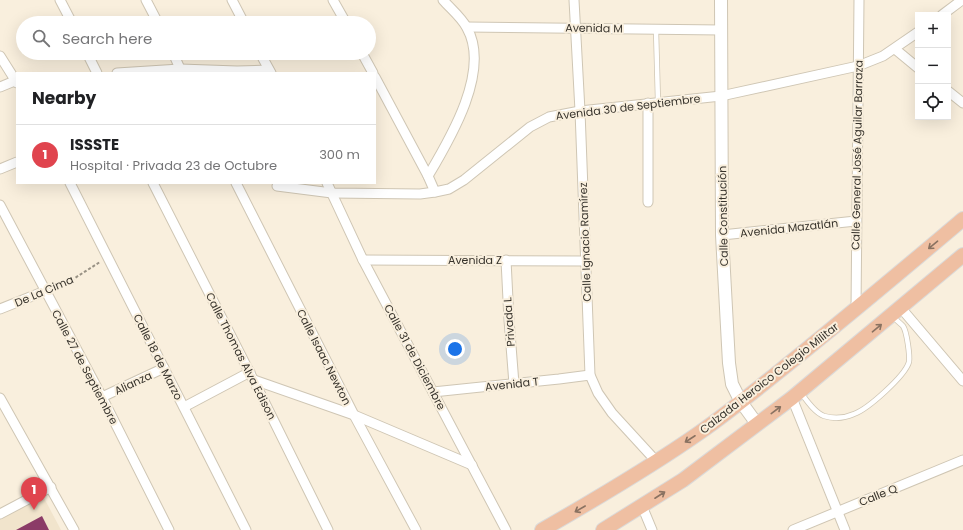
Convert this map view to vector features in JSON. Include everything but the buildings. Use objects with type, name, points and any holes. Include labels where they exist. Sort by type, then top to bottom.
[{"type":"main road","name":"Calzada Heroico Colegio Militar","points":[[542,530],[587,504],[700,433],[856,310],[963,220]]},
{"type":"main road","points":[[603,530],[683,480],[796,395],[963,255]]},
{"type":"street","points":[[60,0],[68,16]]},
{"type":"street","points":[[146,0],[154,16]]},
{"type":"street","points":[[235,0],[241,16]]},
{"type":"street","points":[[333,0],[342,16]]},
{"type":"street","points":[[428,176],[454,131],[474,76],[475,65],[474,47],[467,27],[443,0]]},
{"type":"street","name":"Calle Ignacio Ramírez","points":[[574,0],[580,112],[590,375],[598,393],[612,413],[656,461]]},
{"type":"street","name":"Calle Constitución","points":[[721,0],[722,235],[729,363],[732,384],[741,402],[757,424]]},
{"type":"street","name":"Calle General José Aguilar Barraza","points":[[856,310],[859,0]]},
{"type":"street","points":[[946,12],[962,0]]},
{"type":"street","name":"Avenida M","points":[[467,27],[721,30]]},
{"type":"street","name":"Avenida 30 de Septiembre","points":[[277,186],[332,193],[420,194],[449,189],[464,180],[530,128],[548,118],[648,103],[721,96],[858,66],[872,61],[895,49],[915,34]]},
{"type":"street","points":[[895,49],[915,66]]},
{"type":"street","points":[[0,56],[16,81],[0,87]]},
{"type":"street","points":[[90,60],[96,72]]},
{"type":"street","points":[[176,60],[181,71]]},
{"type":"street","points":[[149,72],[270,72],[264,60]]},
{"type":"street","points":[[366,60],[372,72]]},
{"type":"street","points":[[376,79],[435,192]]},
{"type":"street","points":[[951,93],[963,103]]},
{"type":"street","points":[[648,103],[648,202]]},
{"type":"street","points":[[0,168],[16,162]]},
{"type":"street","name":"Calle 18 de Marzo","points":[[70,184],[246,530]]},
{"type":"street","name":"Calle Thomas Alva Edison","points":[[154,184],[252,376],[328,530]]},
{"type":"street","name":"Calle Isaac Newton","points":[[237,184],[354,415],[416,530]]},
{"type":"street","name":"Calle 31 de Diciembre","points":[[328,184],[363,260],[506,530]]},
{"type":"street","name":"Calle 27 de Septiembre","points":[[0,205],[102,397],[169,530]]},
{"type":"street","name":"Avenida Mazatlán","points":[[722,235],[856,221]]},
{"type":"street","name":"Avenida Z","points":[[363,260],[586,261]]},
{"type":"street","name":"Privada L","points":[[506,260],[514,384]]},
{"type":"street","name":"De La Cima","points":[[0,309],[46,291]]},
{"type":"street","points":[[896,312],[963,381]]},
{"type":"street","name":"Alianza","points":[[102,397],[164,368]]},
{"type":"street","name":"Avenida T","points":[[433,392],[590,375]]},
{"type":"street","points":[[184,408],[252,376],[354,415],[472,465]]},
{"type":"street","points":[[796,395],[845,530]]},
{"type":"street","points":[[1,402],[74,530]]},
{"type":"street","name":"Calle Q","points":[[793,530],[963,460]]},
{"type":"street","points":[[0,514],[50,487]]},
{"type":"street","points":[[642,506],[652,530]]},
{"type":"lane","points":[[656,30],[658,102]]},
{"type":"lane","points":[[796,395],[822,416],[842,418],[863,410],[893,383],[906,368],[908,363],[907,340],[904,327],[896,312]]},
{"type":"path","name":"De La Cima","points":[[46,291],[68,283],[107,257]]},
{"type":"shaded area","points":[[43,496],[61,530],[0,530],[0,519]]},
{"type":"place","name":"ISSSTE","points":[[34,510]]}]
